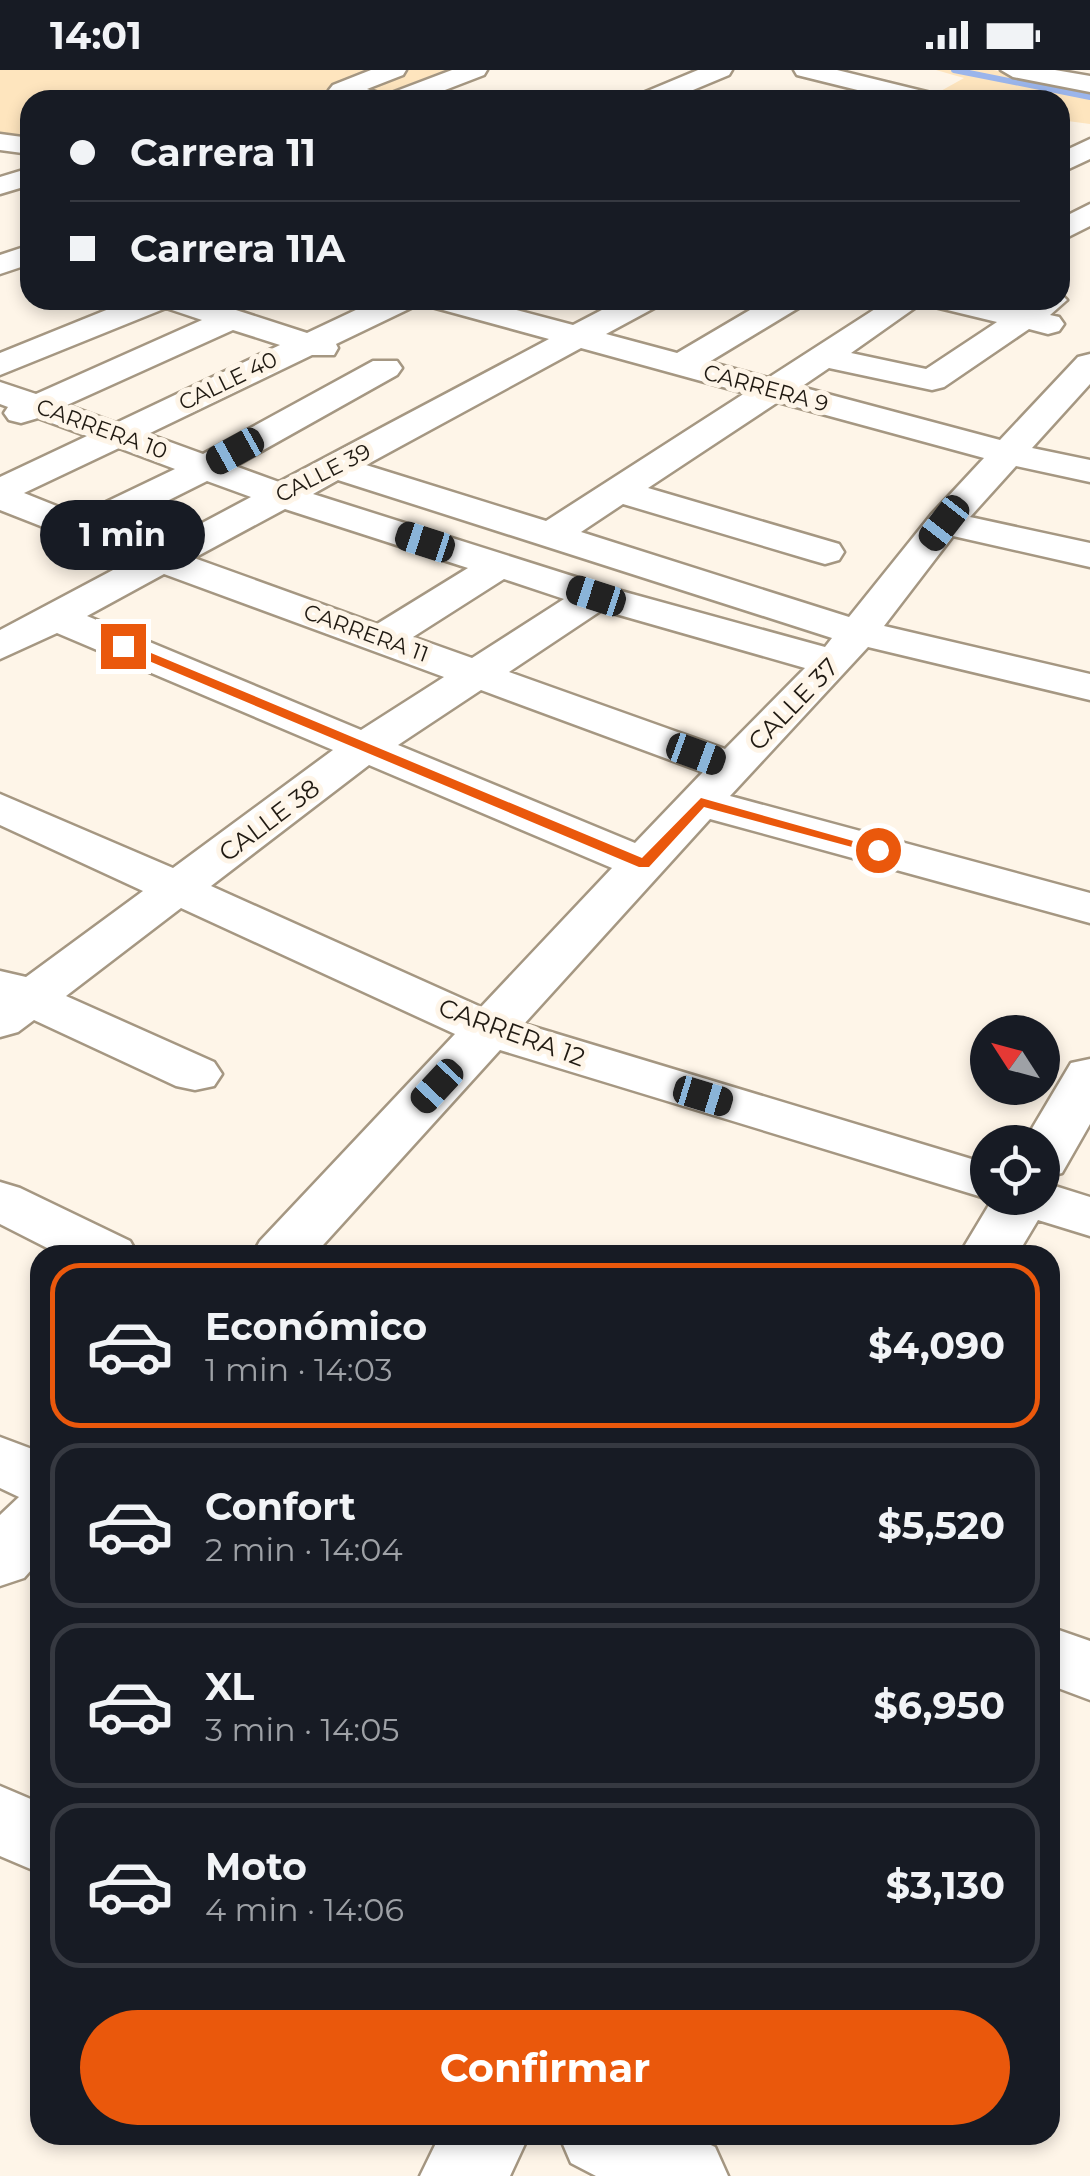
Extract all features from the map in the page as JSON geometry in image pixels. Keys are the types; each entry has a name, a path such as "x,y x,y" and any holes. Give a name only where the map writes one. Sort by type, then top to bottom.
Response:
{"street":[{"path":"342,90 394,70"},
{"path":"672,90 720,70"},
{"path":"806,70 889,90"},
{"path":"1013,70 1052,73 1090,84"},
{"path":"429,90 487,73"},
{"path":"454,90 487,73"},
{"path":"1070,253 1090,213"},
{"path":"7,358 133,310"},
{"path":"204,310 426,382"},
{"name":"CALLE 40","path":"4,501 117,434 380,310"},
{"name":"CARRERA 9","path":"480,310 1006,454 1090,471"},
{"name":"CALLE 39","path":"0,647 279,495 339,468 426,382 577,336 626,310"},
{"path":"681,365 772,310"},
{"path":"552,534 895,310"},
{"path":"823,357 914,378 939,376 1018,310"},
{"path":"1069,310 1082,347"},
{"path":"0,422 231,319"},
{"name":"CALLE 37","path":"290,1245 847,648 944,523 1006,454 1075,404 1082,347"},
{"path":"82,528 205,468 426,382"},
{"name":"CARRERA 10","path":"0,392 279,495 596,596 847,648 1090,687"},
{"path":"339,468 552,534 847,648"},
{"path":"618,491 825,552"},
{"name":"CARRERA 11","path":"4,501 732,767"},
{"path":"944,523 1090,555"},
{"path":"382,639 498,566"},
{"name":"CALLE 38","path":"10,1002 179,889 365,747 596,596"},
{"path":"54,617 644,864"},
{"path":"701,802 1090,908"},
{"name":"CARRERA 12","path":"0,808 489,1030 970,1177"},
{"path":"10,1002 195,1074"},
{"path":"1060,1128 1090,1075"},
{"path":"0,1201 89,1245"},
{"path":"1060,1207 1090,1217"},
{"path":"994,1245 1012,1215"},
{"path":"0,1460 30,1474"},
{"path":"0,1560 30,1527"},
{"path":"1060,1659 1090,1672"},
{"path":"0,1818 30,1834"},
{"path":"463,2176 482,2145"},
{"path":"621,2145 685,2176"}],"shaded area":[{"path":"0,70 446,70 393,90 20,90 20,136 0,133"},
{"path":"936,70 993,70 1090,88 1090,124 1070,121 1070,90 943,90 964,78"}],"waterway":[{"path":"954,70 1055,90"},
{"path":"1070,93 1090,97"}],"route":[{"path":"123,646 644,864 701,802 878,850"}]}
